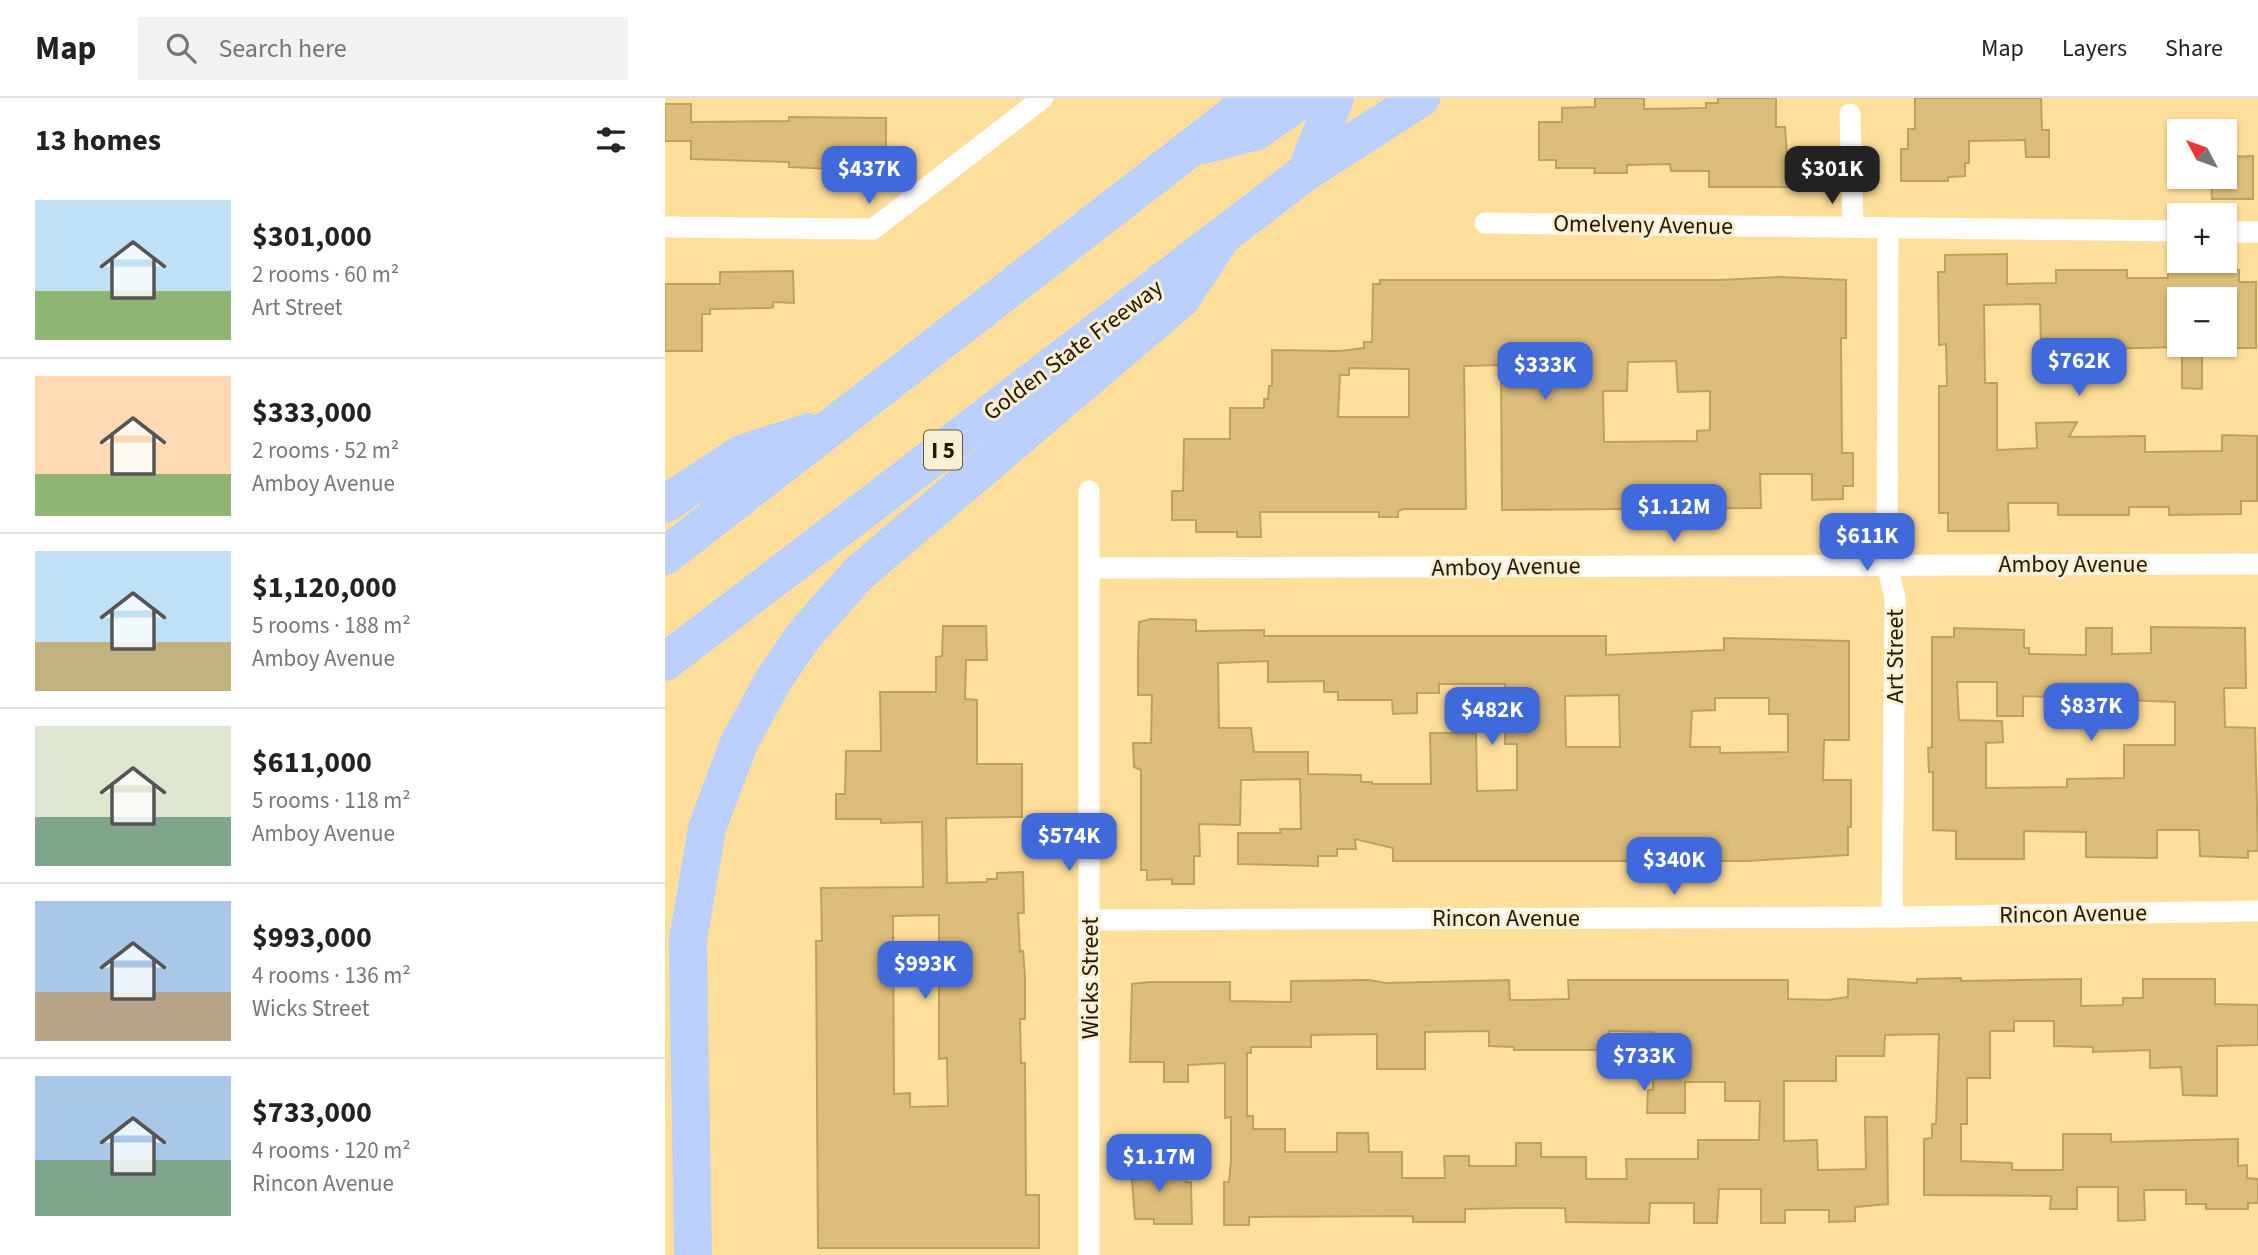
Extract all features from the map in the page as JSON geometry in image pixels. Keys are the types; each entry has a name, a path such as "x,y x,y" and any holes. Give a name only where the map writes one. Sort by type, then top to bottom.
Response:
{"highway":[{"path":"665,556 1184,150 1255,98"},
{"path":"1184,150 1257,131 1303,98"},
{"path":"1306,172 1335,98"},
{"name":"Golden State Freeway","path":"665,662 1306,172 1421,98"},
{"path":"693,1255 688,940 706,828 739,743 774,679 805,634 858,574 1181,299 1221,237"},
{"path":"665,504 741,454 833,425"}],"street":[{"path":"665,227 873,229 1043,98"},
{"path":"1850,114 1853,227"},
{"name":"Omelveny Avenue","path":"1485,223 2167,231"},
{"name":"Art Street","path":"1888,228 1887,564 1895,598 1892,917"},
{"path":"2237,232 2258,232"},
{"name":"Wicks Street","path":"1089,1255 1090,491"},
{"name":"Amboy Avenue","path":"1091,568 2258,565"},
{"name":"Rincon Avenue","path":"1090,920 1892,917 2258,911"}],"building":[{"path":"1595,98 1644,98 1644,109 1706,108 1706,103 1718,103 1718,98 1776,98 1776,127 1785,127 1787,156 1795,156 1795,187 1709,187 1709,171 1671,171 1670,164 1627,165 1627,173 1594,173 1595,168 1556,168 1556,160 1539,160 1539,122 1562,122 1562,108 1595,107"},
{"path":"1915,98 2041,98 2042,130 2049,130 2049,157 2026,157 2025,140 1969,141 1969,163 1965,163 1965,176 1948,177 1948,181 1901,181 1901,149 1908,149 1908,129 1915,129"},
{"path":"665,104 691,104 691,122 789,121 789,117 886,118 886,147 877,147 877,171 789,167 789,162 691,159 691,141 665,141"},
{"path":"2253,156 2253,199 2212,199 2212,189 2237,189 2237,157"},
{"path":"2007,254 2007,284 2056,283 2056,270 2127,270 2127,278 2168,278 2168,273 2237,273 2239,270 2239,282 2256,282 2256,348 2237,348 2237,287 2167,287 2167,347 2041,348 2040,304 1984,305 1985,383 1997,383 1997,450 2037,448 2036,423 2077,422 2069,437 2145,436 2145,452 2222,451 2222,435 2257,436 2257,501 2241,501 2241,514 2169,515 2169,507 2129,507 2129,515 2058,515 2058,503 2008,503 2009,531 1948,531 1948,513 1939,513 1939,386 1947,386 1946,344 1939,345 1938,272 1945,272 1945,255"},
{"path":"793,271 794,303 773,302 773,307 770,308 710,309 710,314 702,314 702,351 665,351 665,284 720,284 720,272"},
{"path":"1780,277 1846,280 1846,338 1841,338 1842,453 1853,453 1853,486 1843,486 1843,499 1812,500 1812,474 1760,474 1761,508 1502,510 1501,365 1464,366 1466,509 1403,509 1398,511 1398,517 1379,517 1379,512 1260,512 1261,537 1237,537 1237,532 1196,532 1196,520 1172,520 1172,491 1183,491 1184,439 1230,439 1230,408 1264,408 1264,399 1268,399 1269,386 1272,386 1272,350 1340,351 1364,348 1364,342 1372,342 1373,284 1380,284 1380,280 1720,280","holes":["1676,361 1678,392 1710,391 1710,430 1697,431 1697,441 1604,442 1603,391 1627,391 1628,362","1349,368 1409,369 1409,417 1338,417 1340,375 1349,375"]},
{"path":"2182,357 2202,357 2202,389 2182,388"},
{"path":"1151,619 1196,620 1196,631 1264,630 1264,636 1606,636 1606,655 1724,650 1724,638 1849,641 1849,740 1824,740 1823,780 1851,780 1848,855 1747,861 1393,861 1393,848 1355,839 1356,849 1337,849 1337,856 1318,856 1318,866 1238,864 1238,833 1281,833 1280,829 1301,829 1300,779 1241,780 1240,825 1199,824 1200,856 1194,856 1194,884 1172,884 1172,879 1147,880 1147,870 1141,870 1141,770 1134,767 1133,743 1151,743 1152,695 1138,695 1139,622","holes":["1268,661 1268,682 1324,681 1324,692 1338,692 1338,700 1392,700 1393,714 1417,713 1417,693 1439,693 1439,684 1505,684 1505,744 1517,744 1517,790 1477,791 1476,733 1430,733 1431,784 1372,784 1361,782 1361,775 1308,774 1308,752 1254,752 1251,728 1219,728 1218,663","1619,695 1620,747 1566,747 1565,696","1715,698 1769,698 1769,714 1788,714 1788,752 1720,753 1720,747 1690,747 1692,711 1715,710"]},
{"path":"943,626 986,626 987,660 966,660 965,699 977,700 977,764 1022,764 1022,817 946,818 947,883 987,882 987,879 997,879 997,873 1023,872 1024,913 1018,913 1020,952 1023,951 1025,976 1025,1019 1020,1019 1021,1063 1025,1063 1026,1195 1039,1195 1039,1248 818,1248 816,941 822,941 821,888 923,887 922,822 881,823 881,819 836,819 836,794 845,794 846,751 881,751 880,692 936,692 936,657 942,656","holes":["939,915 939,1059 947,1058 948,1106 910,1107 910,1093 894,1094 893,916"]},
{"path":"2151,627 2245,628 2246,688 2224,688 2225,727 2255,728 2258,851 2248,851 2248,858 2200,856 2199,830 2157,830 2157,858 2086,857 2086,832 2024,831 2024,859 1956,859 1956,831 1933,830 1933,772 1929,772 1928,748 1932,747 1932,637 1954,637 1954,628 2024,630 2024,648 2029,648 2029,654 2086,655 2086,628 2112,628 2112,654 2151,653","holes":["1957,682 1997,682 1997,716 2023,716 2023,696 2175,702 2175,745 2124,745 2124,778 2067,779 2067,787 1986,788 1986,743 2003,742 2002,721 1959,720"]},
{"path":"1848,979 1917,983 1917,979 2081,979 2081,1006 2123,1005 2123,998 2143,998 2143,979 2215,979 2215,1004 2258,1005 2258,1045 2217,1046 2217,1096 2183,1095 2181,1067 2150,1068 2150,1050 2093,1052 2093,1047 2054,1046 2054,1021 2014,1021 2014,1031 1990,1031 1990,1078 1967,1078 1967,1124 1961,1124 1961,1161 2012,1163 2012,1170 2063,1170 2063,1134 2111,1134 2111,1142 2238,1139 2238,1166 2247,1165 2247,1178 2258,1179 2258,1203 2248,1203 2248,1209 2206,1209 2206,1204 2186,1204 2186,1190 2144,1190 2145,1220 2118,1221 2118,1187 2077,1187 2077,1209 2050,1209 2051,1196 1924,1195 1924,1139 1932,1138 1932,1124 1936,1124 1939,1034 1885,1035 1884,1056 1836,1056 1836,1081 1784,1081 1784,1141 1817,1140 1818,1170 1866,1169 1865,1117 1887,1117 1888,1204 1855,1207 1855,1221 1829,1222 1829,1210 1785,1210 1785,1223 1761,1223 1761,1189 1719,1189 1717,1223 1694,1223 1694,1203 1650,1203 1649,1223 1566,1222 1565,1208 1517,1208 1465,1209 1465,1222 1413,1222 1413,1216 1249,1217 1249,1225 1224,1225 1224,1182 1229,1182 1231,1160 1231,1117 1225,1118 1225,1063 1188,1065 1188,1082 1164,1082 1164,1062 1130,1062 1132,984 1150,982 1230,982 1230,1001 1291,1002 1291,981 1369,980 1386,983 1509,980 1510,1000 1529,1000 1569,999 1568,980 1788,980 1788,999 1828,1000 1848,997","holes":["1489,1031 1489,1046 1514,1047 1514,1050 1609,1050 1609,1031 1653,1032 1653,1090 1648,1090 1647,1113 1685,1113 1685,1082 1725,1082 1725,1101 1760,1101 1759,1140 1698,1140 1698,1159 1626,1159 1627,1179 1586,1179 1586,1157 1541,1157 1541,1143 1516,1143 1516,1166 1469,1166 1469,1156 1444,1156 1445,1178 1402,1178 1402,1152 1369,1152 1368,1133 1337,1133 1337,1152 1285,1152 1285,1129 1253,1129 1253,1116 1247,1116 1247,1053 1251,1053 1251,1047 1311,1047 1311,1035 1377,1034 1377,1069 1425,1069 1425,1032"]},
{"path":"1154,1154 1154,1177 1186,1177 1186,1182 1191,1182 1192,1224 1154,1224 1154,1219 1135,1219 1130,1155"}]}
